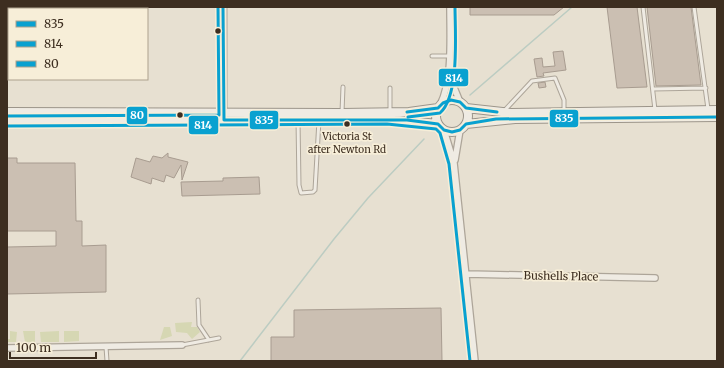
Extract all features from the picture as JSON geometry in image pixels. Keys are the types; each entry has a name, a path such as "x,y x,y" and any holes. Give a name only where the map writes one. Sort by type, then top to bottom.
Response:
{"main road":[{"path":"7,121 390,113 439,107 451,100 460,102 466,108 468,119 463,127"},
{"path":"439,107 436,113 441,127"},
{"path":"466,108 503,112 713,111"},
{"path":"7,112 298,120 407,120 441,127 452,132 463,127 515,119 717,117"}],"street":[{"path":"223,7 223,117"},
{"path":"439,107 445,92 449,68 450,7"},
{"path":"449,68 453,85 460,102"},
{"path":"441,127 454,163 475,361"},
{"path":"454,163 463,127"},
{"name":"Bushells Place","path":"466,274 655,278"},
{"path":"7,348 182,345"}],"lane":[{"path":"7,8 52,7"},
{"path":"643,7 656,112"},
{"path":"694,7 706,88 713,111"},
{"path":"432,56 450,56"},
{"path":"503,112 532,81 555,78 564,100 564,112"},
{"path":"342,113 343,87"},
{"path":"390,88 390,113"},
{"path":"653,89 706,88"},
{"path":"298,120 299,185 301,193 313,192 315,190 319,120"},
{"path":"198,300 198,325 209,340"},
{"path":"182,345 219,338"},
{"path":"106,346 107,361"}],"green space":[{"path":"192,322 191,327 197,327 200,332 192,339 187,333 176,332 175,323"},
{"path":"164,327 170,327 172,336 160,340"},
{"path":"10,331 17,332 16,342 7,342 7,339 10,339"},
{"path":"23,331 35,331 35,342 25,342"},
{"path":"59,331 59,342 41,342 40,332"},
{"path":"64,331 79,331 79,341 64,342"}],"building":[{"path":"470,7 564,7 554,15 470,15"},
{"path":"607,7 637,7 647,87 617,88"},
{"path":"647,7 691,7 701,85 656,86"},
{"path":"563,51 566,70 543,73 544,76 537,77 534,59 542,58 543,67 555,66 553,52"},
{"path":"545,82 546,87 539,88 538,83"},
{"path":"168,153 168,157 188,162 182,180 181,165 174,178 166,175 164,182 152,178 151,184 131,177 136,158 150,162 153,156 162,158"},
{"path":"7,158 17,158 17,163 75,163 76,221 82,221 82,246 106,245 106,292 7,294 7,247 56,246 56,231 7,231"},
{"path":"259,177 260,194 182,196 181,182 223,181 223,178"},
{"path":"441,308 442,361 271,361 271,337 294,337 294,310"}],"waterway":[{"path":"470,95 572,7"},
{"path":"240,361 334,239 368,198 424,139"}],"transit line":[{"name":"80","path":"7,116 219,115 218,7"},
{"name":"835","path":"223,7 224,120 407,120 438,124 444,130 452,132 460,130 466,124 496,119 717,117"},
{"name":"814","path":"408,117 440,113 446,104 451,92 454,78 456,47 455,7"},
{"name":"835","path":"407,112 438,108 443,103 451,100 460,102 466,108 497,112"},
{"name":"814","path":"7,126 387,124 436,129 440,133 449,164 470,361"}],"place":[{"name":"Victoria St after Newton Rd","path":"347,124"}]}
